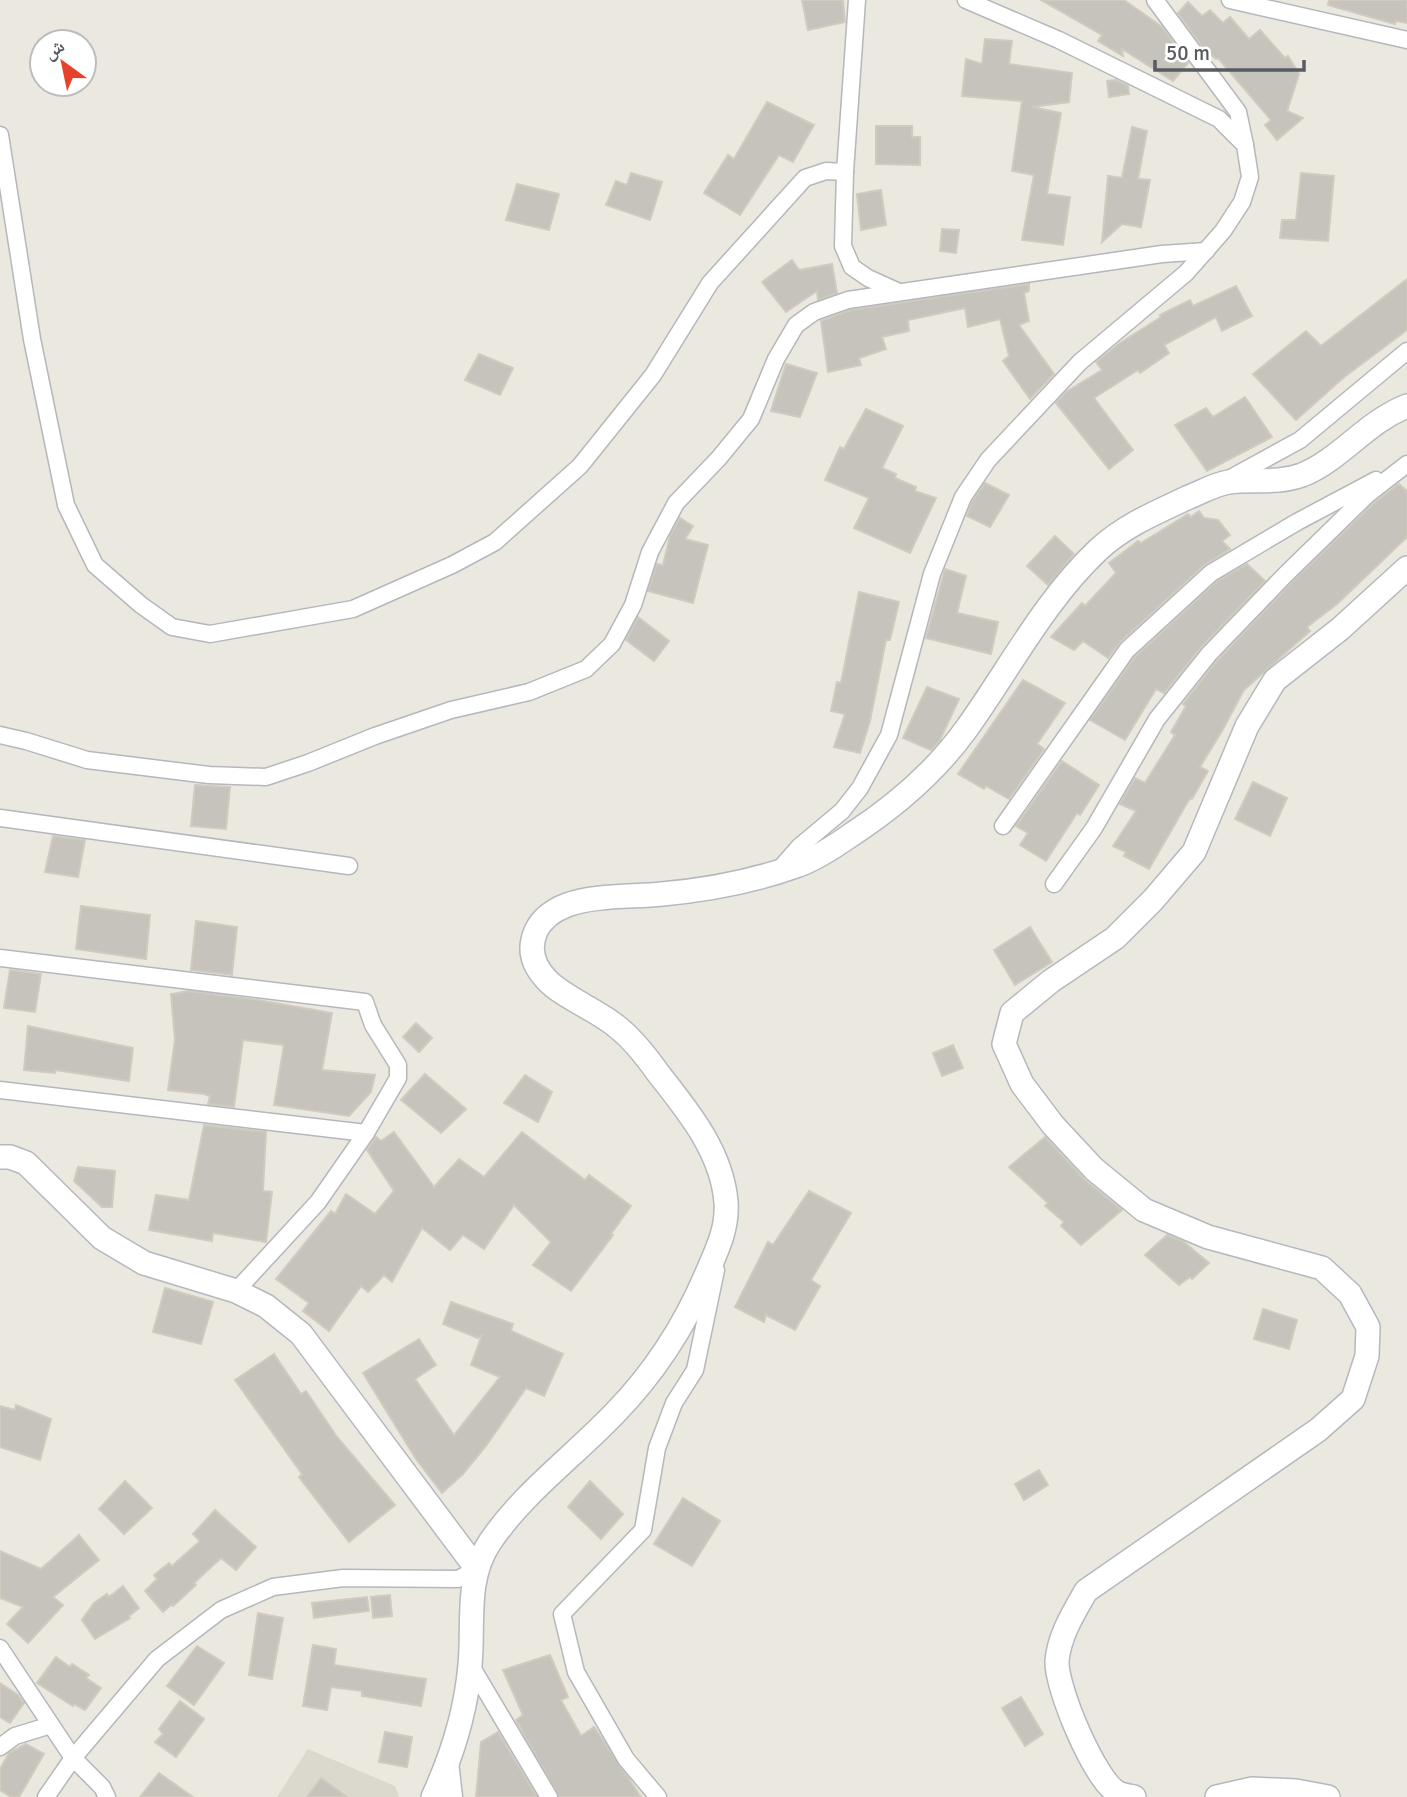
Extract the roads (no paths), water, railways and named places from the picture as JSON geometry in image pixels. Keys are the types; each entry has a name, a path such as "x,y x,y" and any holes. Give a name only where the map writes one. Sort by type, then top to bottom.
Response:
{"main road":[{"path":"433,1797 450,1759 470,1664 470,1618 477,1569 487,1546 506,1521 642,1383 688,1317 723,1237 726,1202 716,1159 692,1116 639,1048 619,1027 547,981 534,961 531,948 545,917 575,902 674,893 776,872 802,865 826,852 873,821 921,780 964,732 1025,638 1054,600 1095,553 1113,537 1139,520 1222,483 1282,481 1319,467 1376,421 1407,406"},
{"path":"1134,1797 1116,1793 1100,1772 1066,1706 1057,1662 1069,1621 1086,1591 1318,1430 1353,1399 1367,1356 1368,1327 1350,1294 1322,1268 1208,1237 1144,1210 1094,1169 1053,1125 1022,1083 1004,1044 1012,1013 1051,981 1115,937 1153,900 1194,852 1247,726 1275,680 1340,629 1407,568"},
{"path":"0,1157 10,1157 26,1163 102,1238 144,1263 236,1291 266,1306 301,1334 477,1569"},
{"path":"1217,1797 1252,1789 1296,1791 1328,1797"}],"street":[{"path":"857,0 845,172 843,246 852,267 898,292"},
{"path":"966,0 1059,40 1219,118 1245,145"},
{"path":"776,872 799,846 842,811 860,788 889,735 932,574 962,497 988,460 1080,362 1186,273 1223,231 1242,202 1250,177 1238,112 1155,0"},
{"path":"1230,0 1407,40"},
{"path":"0,135 32,339 66,505 95,565 141,605 172,626 210,634 353,608 452,565 495,542 580,466 653,375 710,283 805,178 826,171 845,172"},
{"path":"0,735 87,760 209,775 266,777 452,710 529,692 586,669 612,644 628,615 650,552 676,503 719,458 751,419 776,359 796,325 814,312 849,300 898,292 1162,254 1206,251"},
{"path":"1222,483 1300,440 1407,351"},
{"path":"1003,826 1127,650 1211,572 1344,495 1404,467"},
{"path":"1054,884 1094,828 1157,719 1209,654 1367,495 1404,467"},
{"path":"0,818 349,866"},
{"path":"0,958 365,1002 373,1025 398,1065 398,1078 366,1133 318,1202 236,1291"},
{"path":"0,1090 366,1133"},
{"path":"658,1797 626,1759 576,1672 562,1614 643,1530 657,1448 674,1403 695,1370 723,1237"},
{"path":"46,1797 73,1758 157,1659 221,1610 273,1587 343,1578 458,1579 477,1569"},
{"path":"0,1648 73,1758 102,1787 107,1797"},
{"path":"470,1664 549,1797"},
{"path":"1,1745 15,1736 51,1725"},
{"path":"450,1759 454,1797"}]}
